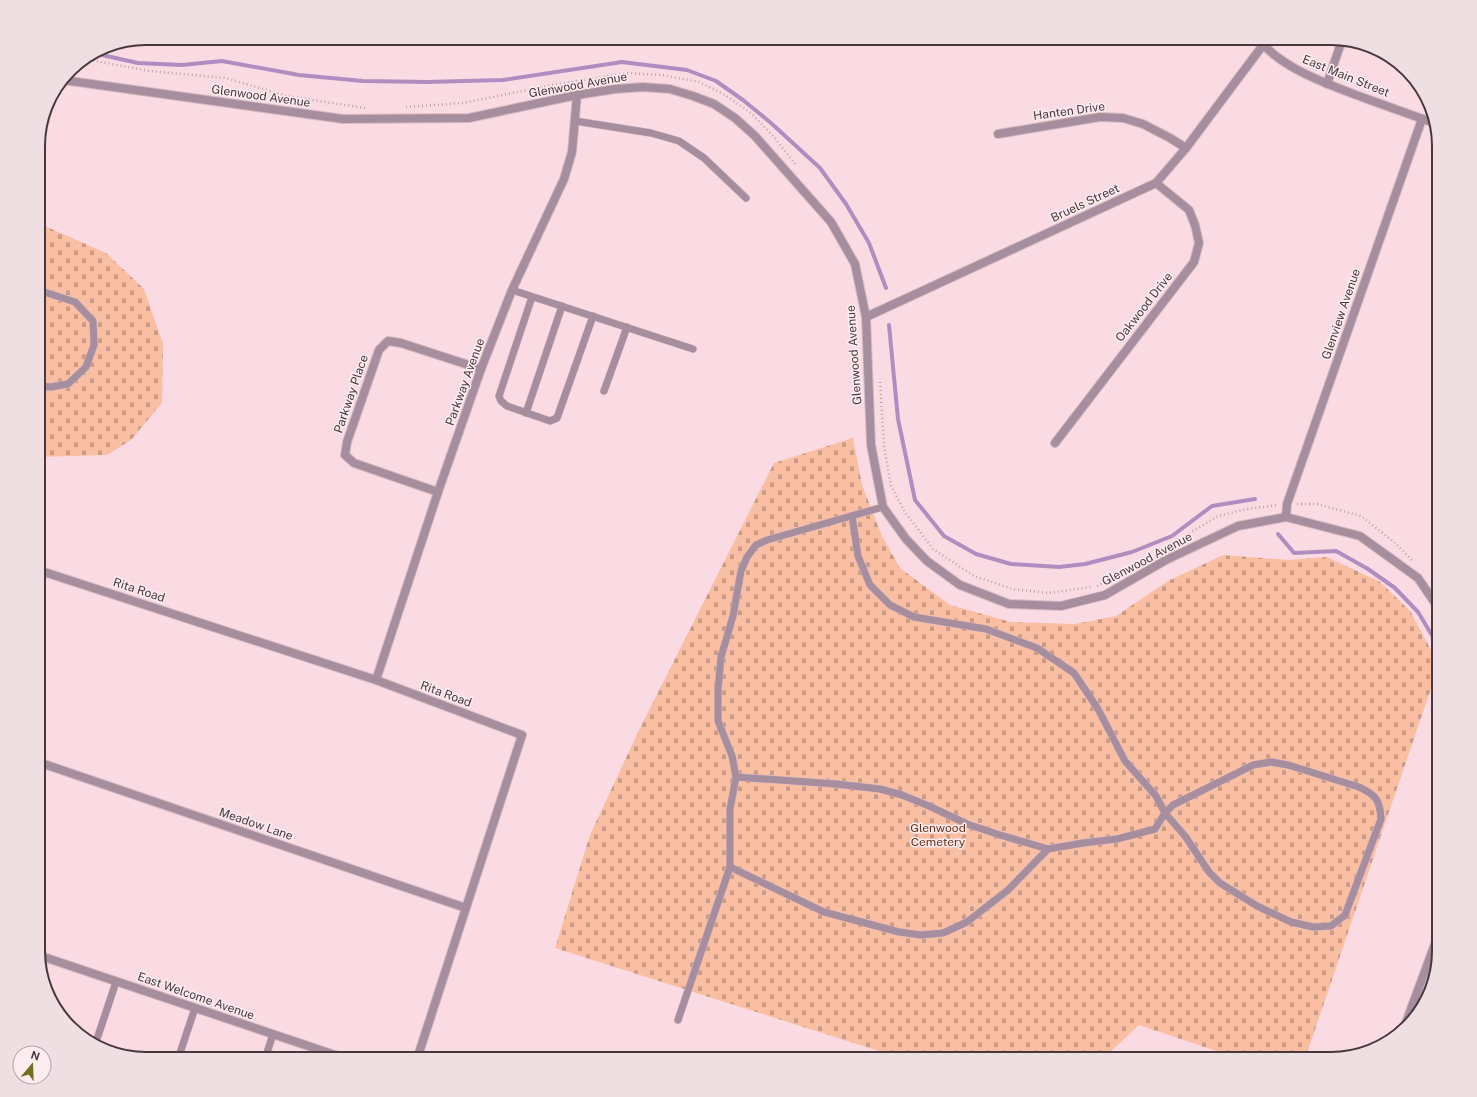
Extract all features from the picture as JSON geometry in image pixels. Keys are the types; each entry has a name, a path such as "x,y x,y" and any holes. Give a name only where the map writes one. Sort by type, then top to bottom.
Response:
{"street":[{"name":"Bruels Street","path":"866,317 1156,183 1186,148 1258,45"},
{"name":"East Main Street","path":"1266,45 1292,67 1327,84 1429,121"},
{"path":"1327,84 1340,46"},
{"name":"Glenwood Avenue","path":"69,81 343,120 469,118 578,95 615,89 643,87 670,89 693,96 714,104 735,118 756,136 831,222 855,264 866,317 871,445 883,507 906,539 927,561 960,585 1009,604 1061,606 1106,594 1166,560 1238,526 1286,517 1360,536 1418,578 1432,599"},
{"name":"Parkway Avenue","path":"376,680 438,492 481,369 512,290 564,179 572,152 578,95"},
{"name":"Hanten Drive","path":"998,134 1100,117 1123,118 1143,124 1186,148"},
{"name":"Glenview Avenue","path":"1286,517 1287,504 1422,119"},
{"name":"Oakwood Drive","path":"1055,443 1194,262 1199,243 1195,225 1188,210 1156,183"},
{"name":"Parkway Place","path":"438,492 354,463 345,455 347,442 379,350 388,341 401,343 481,369"},
{"name":"Rita Road","path":"45,572 376,680 522,735 418,1052"},
{"name":"Meadow Lane","path":"45,764 466,908"},
{"path":"1408,1016 1432,952"},
{"name":"East Welcome Avenue","path":"45,957 326,1052"}],"lane":[{"path":"575,121 650,132 679,142 704,158 746,198"},
{"path":"512,290 693,349"},
{"path":"45,292 75,302 93,322 94,345 86,367 68,384 45,387"},
{"path":"532,297 499,396 501,401 507,406 550,421 557,418 593,316"},
{"path":"526,413 562,306"},
{"path":"604,391 627,328"},
{"path":"678,1020 730,867 730,809 736,778 732,756 718,721 718,690 721,658 733,616 741,571 747,557 756,545 767,540 883,507"},
{"path":"736,778 836,784 880,789 902,795 968,824 1048,849 1117,839 1155,829 1165,813 1172,805 1253,764 1271,762 1288,764 1370,792 1376,798 1380,808 1380,819 1345,914 1331,926 1313,928 1291,922 1257,906 1220,883 1209,872 1185,836 1165,813 1156,796 1125,761 1098,709 1074,673 1037,648 986,629 914,617 890,604 870,585 858,556 852,516"},
{"path":"730,867 824,912 899,932 921,935 942,933 968,922 1008,890 1048,849"},
{"path":"97,1040 116,982"},
{"path":"180,1052 195,1008"},
{"path":"267,1052 273,1034"}],"path":[{"path":"92,60 148,71 226,78 286,96 369,108"},
{"path":"400,108 463,103 552,85 626,73 662,75 699,82 725,95 751,113 774,137 796,166"},
{"path":"880,376 884,446 891,486 905,512 933,549 974,576 1013,589 1048,593 1097,586 1110,579"},
{"path":"1165,548 1218,516 1247,509 1287,504 1317,504 1361,516 1394,542 1414,562"}],"green space":[{"path":"45,226 106,253 144,289 163,344 162,403 131,440 107,455 45,457"},
{"name":"Glenwood Cemetery","path":"853,438 862,485 882,536 900,568 950,605 1011,622 1075,624 1116,616 1168,581 1223,555 1289,560 1327,557 1380,582 1410,611 1432,652 1432,686 1307,1052 1219,1052 1139,1025 1110,1052 882,1052 555,948 590,835 639,730 774,463"}],"waterway":[{"path":"101,55 138,63 182,65 222,61 299,75 363,81 427,82 503,80 622,62 687,70 716,81 743,100 771,123 820,168 846,204 869,243 886,288"},
{"path":"889,325 898,419 915,500 944,536 976,554 1011,564 1059,567 1085,564 1132,552 1172,536 1212,506 1255,499"},
{"path":"1278,534 1294,553 1336,551 1368,569 1395,588 1418,612 1432,635"}]}
